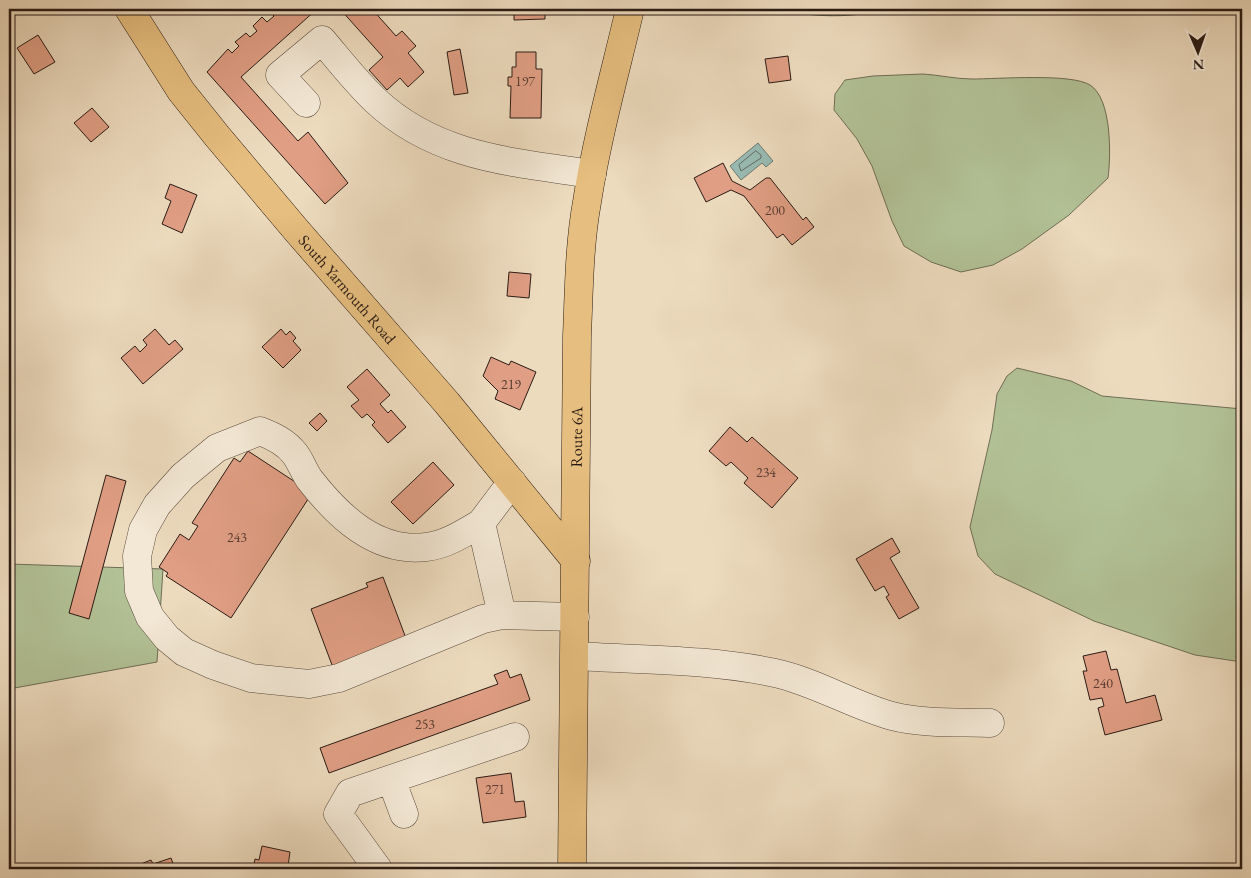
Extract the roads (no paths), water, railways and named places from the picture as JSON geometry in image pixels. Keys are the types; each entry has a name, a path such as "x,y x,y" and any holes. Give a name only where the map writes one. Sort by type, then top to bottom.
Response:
{"main road":[{"name":"South Yarmouth Road","path":"129,9 181,91 217,136 512,482 576,561"},
{"name":"Route 6A","path":"572,869 576,617 577,336 582,245 592,174 630,9"}],"lane":[{"path":"306,103 280,75 322,40 375,101 429,138 456,150 592,174"},
{"path":"512,482 481,523 452,540 426,547 392,546 368,536 321,495 305,474 294,453 280,439 260,431 217,448 182,476 157,505 143,530 137,556 139,591 150,617 167,638 184,652 212,665 251,678 309,684 339,678 483,619 502,616 576,617"},
{"path":"481,523 502,616"},
{"path":"575,656 735,667 803,681 855,704 894,716 941,722 990,723"},
{"path":"378,869 338,814 350,793 516,737"},
{"path":"391,779 404,814"}],"water":[{"path":"758,143 773,161 766,167 762,163 741,180 730,166"}]}
